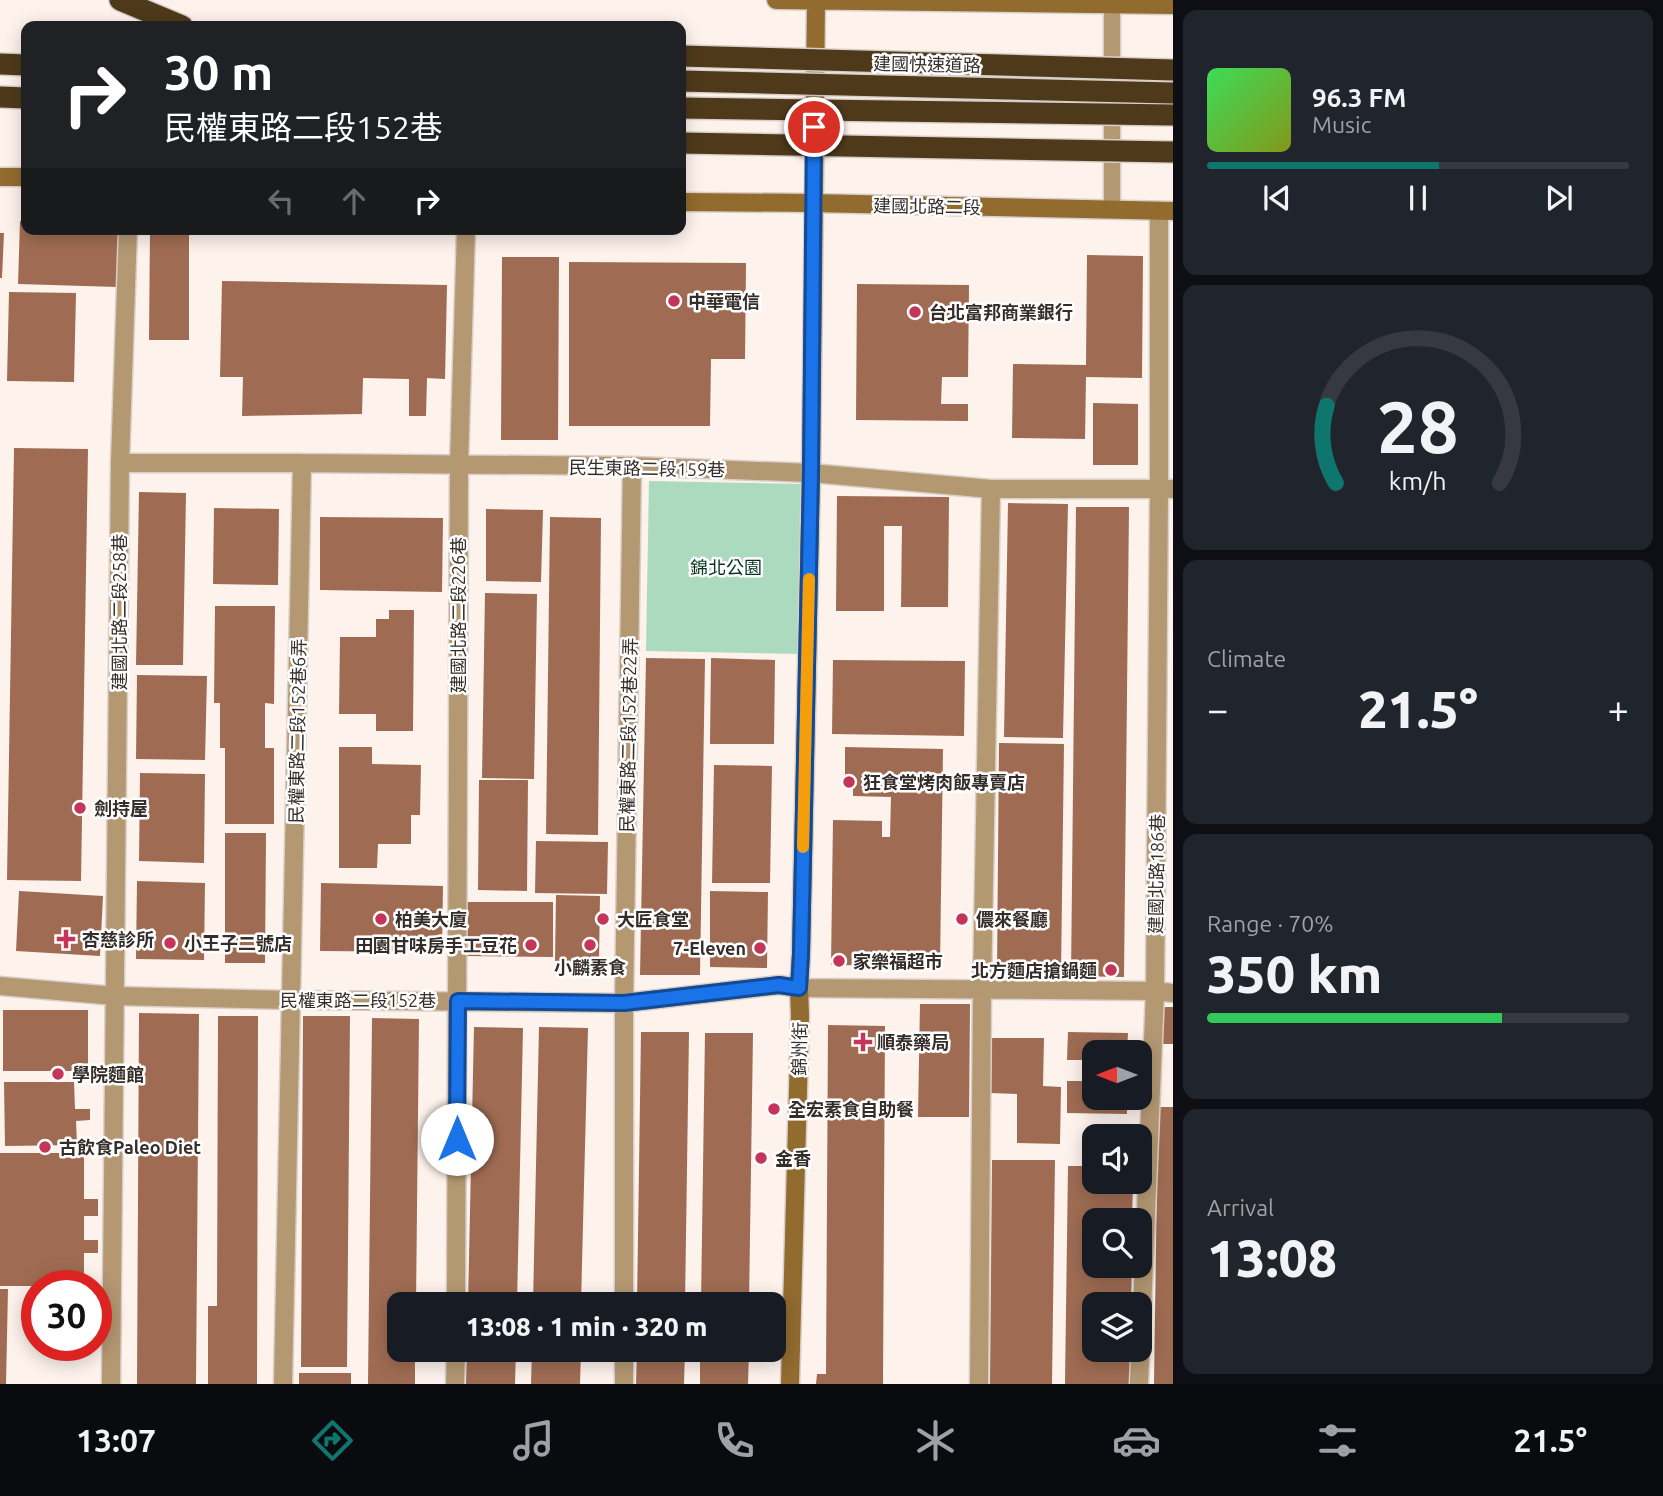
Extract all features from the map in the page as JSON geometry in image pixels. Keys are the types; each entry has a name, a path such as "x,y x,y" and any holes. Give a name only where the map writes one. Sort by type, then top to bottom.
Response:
{"highway":[{"path":"120,0 170,21"},
{"path":"686,56 1173,70"},
{"path":"0,64 21,65"},
{"name":"建國快速道路","path":"686,81 1173,93"},
{"path":"0,97 21,98"},
{"path":"686,108 1173,115"},
{"path":"686,143 1173,152"}],"street":[{"path":"776,0 1112,5 1165,3"},
{"name":"錦州街","path":"790,1384 811,473 816,0"},
{"path":"0,177 21,177"},
{"name":"建國北路二段","path":"686,202 1166,211"},
{"name":"建國北路186巷","path":"1139,1384 1155,991 1166,490 1166,211"},
{"name":"建國北路二段258巷","path":"111,1384 120,463 128,235"},
{"name":"建國北路二段226巷","path":"456,1292 459,465 466,235"},
{"name":"民生東路二段159巷","path":"120,463 632,466 811,473 991,489 1166,490"},
{"name":"民權東路二段152巷6弄","path":"283,1384 302,463"},
{"name":"民權東路二段152巷22弄","path":"624,1292 624,1003 632,466"},
{"path":"979,1384 982,989 991,489"},
{"name":"民權東路二段152巷","path":"0,986 116,996 624,1003 779,985 799,988 1173,993"},
{"path":"455,1384 456,1362"},
{"path":"624,1362 624,1384"}],"lane":[{"path":"1112,5 1112,210"}],"green space":[{"name":"錦北公園","path":"649,481 806,484 803,654 646,651"}],"building":[{"path":"20,221 21,235 119,235 117,287 18,284"},
{"path":"0,233 4,233 2,278 0,278"},
{"path":"150,235 189,235 189,340 149,340"},
{"path":"1087,255 1143,256 1142,378 1086,377 1085,439 1012,438 1013,364 1086,365"},
{"path":"502,257 559,257 558,440 501,440"},
{"path":"569,262 746,263 745,359 711,359 710,426 569,426"},
{"path":"222,281 447,285 445,379 427,378 426,416 409,416 409,379 363,378 362,414 242,416 243,377 220,377"},
{"path":"857,284 969,285 968,377 942,377 941,404 968,404 968,421 856,420"},
{"path":"9,292 76,293 74,382 7,381"},
{"path":"1093,403 1138,404 1138,465 1093,465"},
{"path":"14,448 88,449 81,881 7,880"},
{"path":"139,492 186,493 183,665 136,665"},
{"path":"837,496 949,497 948,607 901,607 902,526 884,526 884,611 836,611"},
{"path":"1008,503 1068,504 1063,738 1004,737"},
{"path":"1076,507 1129,507 1124,977 1071,976"},
{"path":"214,508 279,509 278,585 213,584"},
{"path":"486,509 543,510 541,582 486,581"},
{"path":"320,517 443,518 442,592 320,590"},
{"path":"550,517 601,518 598,835 546,834"},
{"path":"485,593 537,594 534,779 482,778"},
{"path":"215,606 275,606 274,704 265,703 265,748 274,748 274,824 225,824 225,748 220,748 220,703 214,703"},
{"path":"389,610 414,610 413,731 376,731 376,714 339,714 340,637 376,637 376,619 389,619"},
{"path":"646,658 705,659 700,975 640,975"},
{"path":"711,658 775,660 774,744 710,744"},
{"path":"833,660 965,661 964,736 832,734"},
{"path":"137,675 207,676 205,760 136,759"},
{"path":"999,743 1064,744 1061,974 997,973"},
{"path":"339,747 372,747 372,764 421,765 420,815 411,815 411,844 378,844 377,868 339,868"},
{"path":"845,747 943,749 940,966 831,965 833,820 882,821 882,837 890,837 891,797 853,796 853,777 845,777"},
{"path":"714,765 772,766 770,883 712,883"},
{"path":"140,773 205,774 204,863 139,861"},
{"path":"479,780 528,780 527,891 478,890"},
{"path":"225,833 266,833 265,963 225,963"},
{"path":"536,841 608,842 607,894 535,893"},
{"path":"137,881 205,883 204,960 136,959"},
{"name":"柏美大廈","path":"321,883 443,886 442,952 320,951"},
{"path":"19,891 103,896 100,956 16,951"},
{"path":"710,891 768,892 767,968 710,967"},
{"path":"556,895 600,896 599,962 555,961"},
{"path":"467,902 553,902 553,957 467,956"},
{"path":"920,1004 970,1004 969,1117 918,1117"},
{"path":"1160,1007 1173,1007 1173,1044 1159,1044"},
{"path":"3,1010 88,1010 88,1071 3,1071"},
{"path":"139,1013 199,1014 196,1384 137,1384"},
{"path":"218,1016 258,1016 257,1384 208,1384 208,1306 217,1306"},
{"path":"303,1016 350,1016 347,1367 301,1367"},
{"path":"372,1018 419,1019 416,1292 387,1292 387,1362 415,1362 415,1384 368,1384"},
{"path":"828,1025 885,1026 883,1384 816,1384 817,1374 826,1374"},
{"path":"474,1027 523,1028 517,1292 468,1292"},
{"path":"539,1027 588,1028 581,1292 533,1292"},
{"path":"641,1032 689,1032 685,1292 637,1292"},
{"path":"1068,1032 1128,1033 1128,1040 1082,1040 1082,1060 1067,1060"},
{"path":"705,1033 753,1033 749,1292 701,1292"},
{"path":"990,1038 1044,1038 1043,1086 1061,1087 1060,1144 1017,1143 1017,1094 990,1093"},
{"path":"1067,1081 1082,1081 1082,1110 1127,1110 1127,1114 1067,1113"},
{"path":"4,1082 74,1082 75,1109 90,1109 90,1120 76,1121 77,1145 5,1146"},
{"path":"1158,1107 1173,1107 1173,1384 1154,1384"},
{"path":"0,1153 84,1153 84,1199 98,1199 98,1216 84,1216 84,1240 98,1240 98,1253 84,1253 84,1270 21,1270 21,1286 0,1286"},
{"path":"992,1160 1055,1160 1052,1384 990,1384"},
{"path":"1068,1166 1082,1166 1082,1194 1133,1194 1132,1208 1082,1208 1082,1278 1132,1278 1131,1292 1082,1292 1082,1362 1131,1362 1130,1384 1065,1384"},
{"path":"0,1289 8,1289 6,1384 0,1384"},
{"path":"467,1362 516,1362 515,1384 466,1384"},
{"path":"532,1362 581,1362 580,1384 531,1384"},
{"path":"637,1362 685,1362 684,1384 636,1384"},
{"path":"700,1362 749,1362 748,1384 700,1384"},
{"path":"299,1373 351,1373 351,1384 299,1384"}],"slow traffic":[{"path":"803,847 809,579"}],"place":[{"name":"中華電信","path":"674,301"},
{"name":"台北富邦商業銀行","path":"915,312"},
{"name":"狂食堂烤肉飯專賣店","path":"849,782"},
{"name":"劍持屋","path":"80,808"},
{"name":"柏美大廈","path":"381,919"},
{"name":"大匠食堂","path":"603,919"},
{"name":"儂來餐廳","path":"962,919"},
{"name":"杏慈診所","path":"66,939"},
{"name":"小王子二號店","path":"170,943"},
{"name":"田園甘味房手工豆花","path":"531,945"},
{"name":"小麟素食","path":"590,945"},
{"name":"7-Eleven","path":"760,948"},
{"name":"家樂福超市","path":"839,961"},
{"name":"北方麵店搶鍋麵","path":"1111,970"},
{"name":"順泰藥局","path":"863,1042"},
{"name":"學院麵館","path":"58,1074"},
{"name":"全宏素食自助餐","path":"774,1109"},
{"name":"古飲食Paleo Diet","path":"45,1147"},
{"name":"金香","path":"761,1158"}],"route":[{"path":"457,1139 458,1001 624,1003 779,985 799,988 811,473 814,127"}]}
